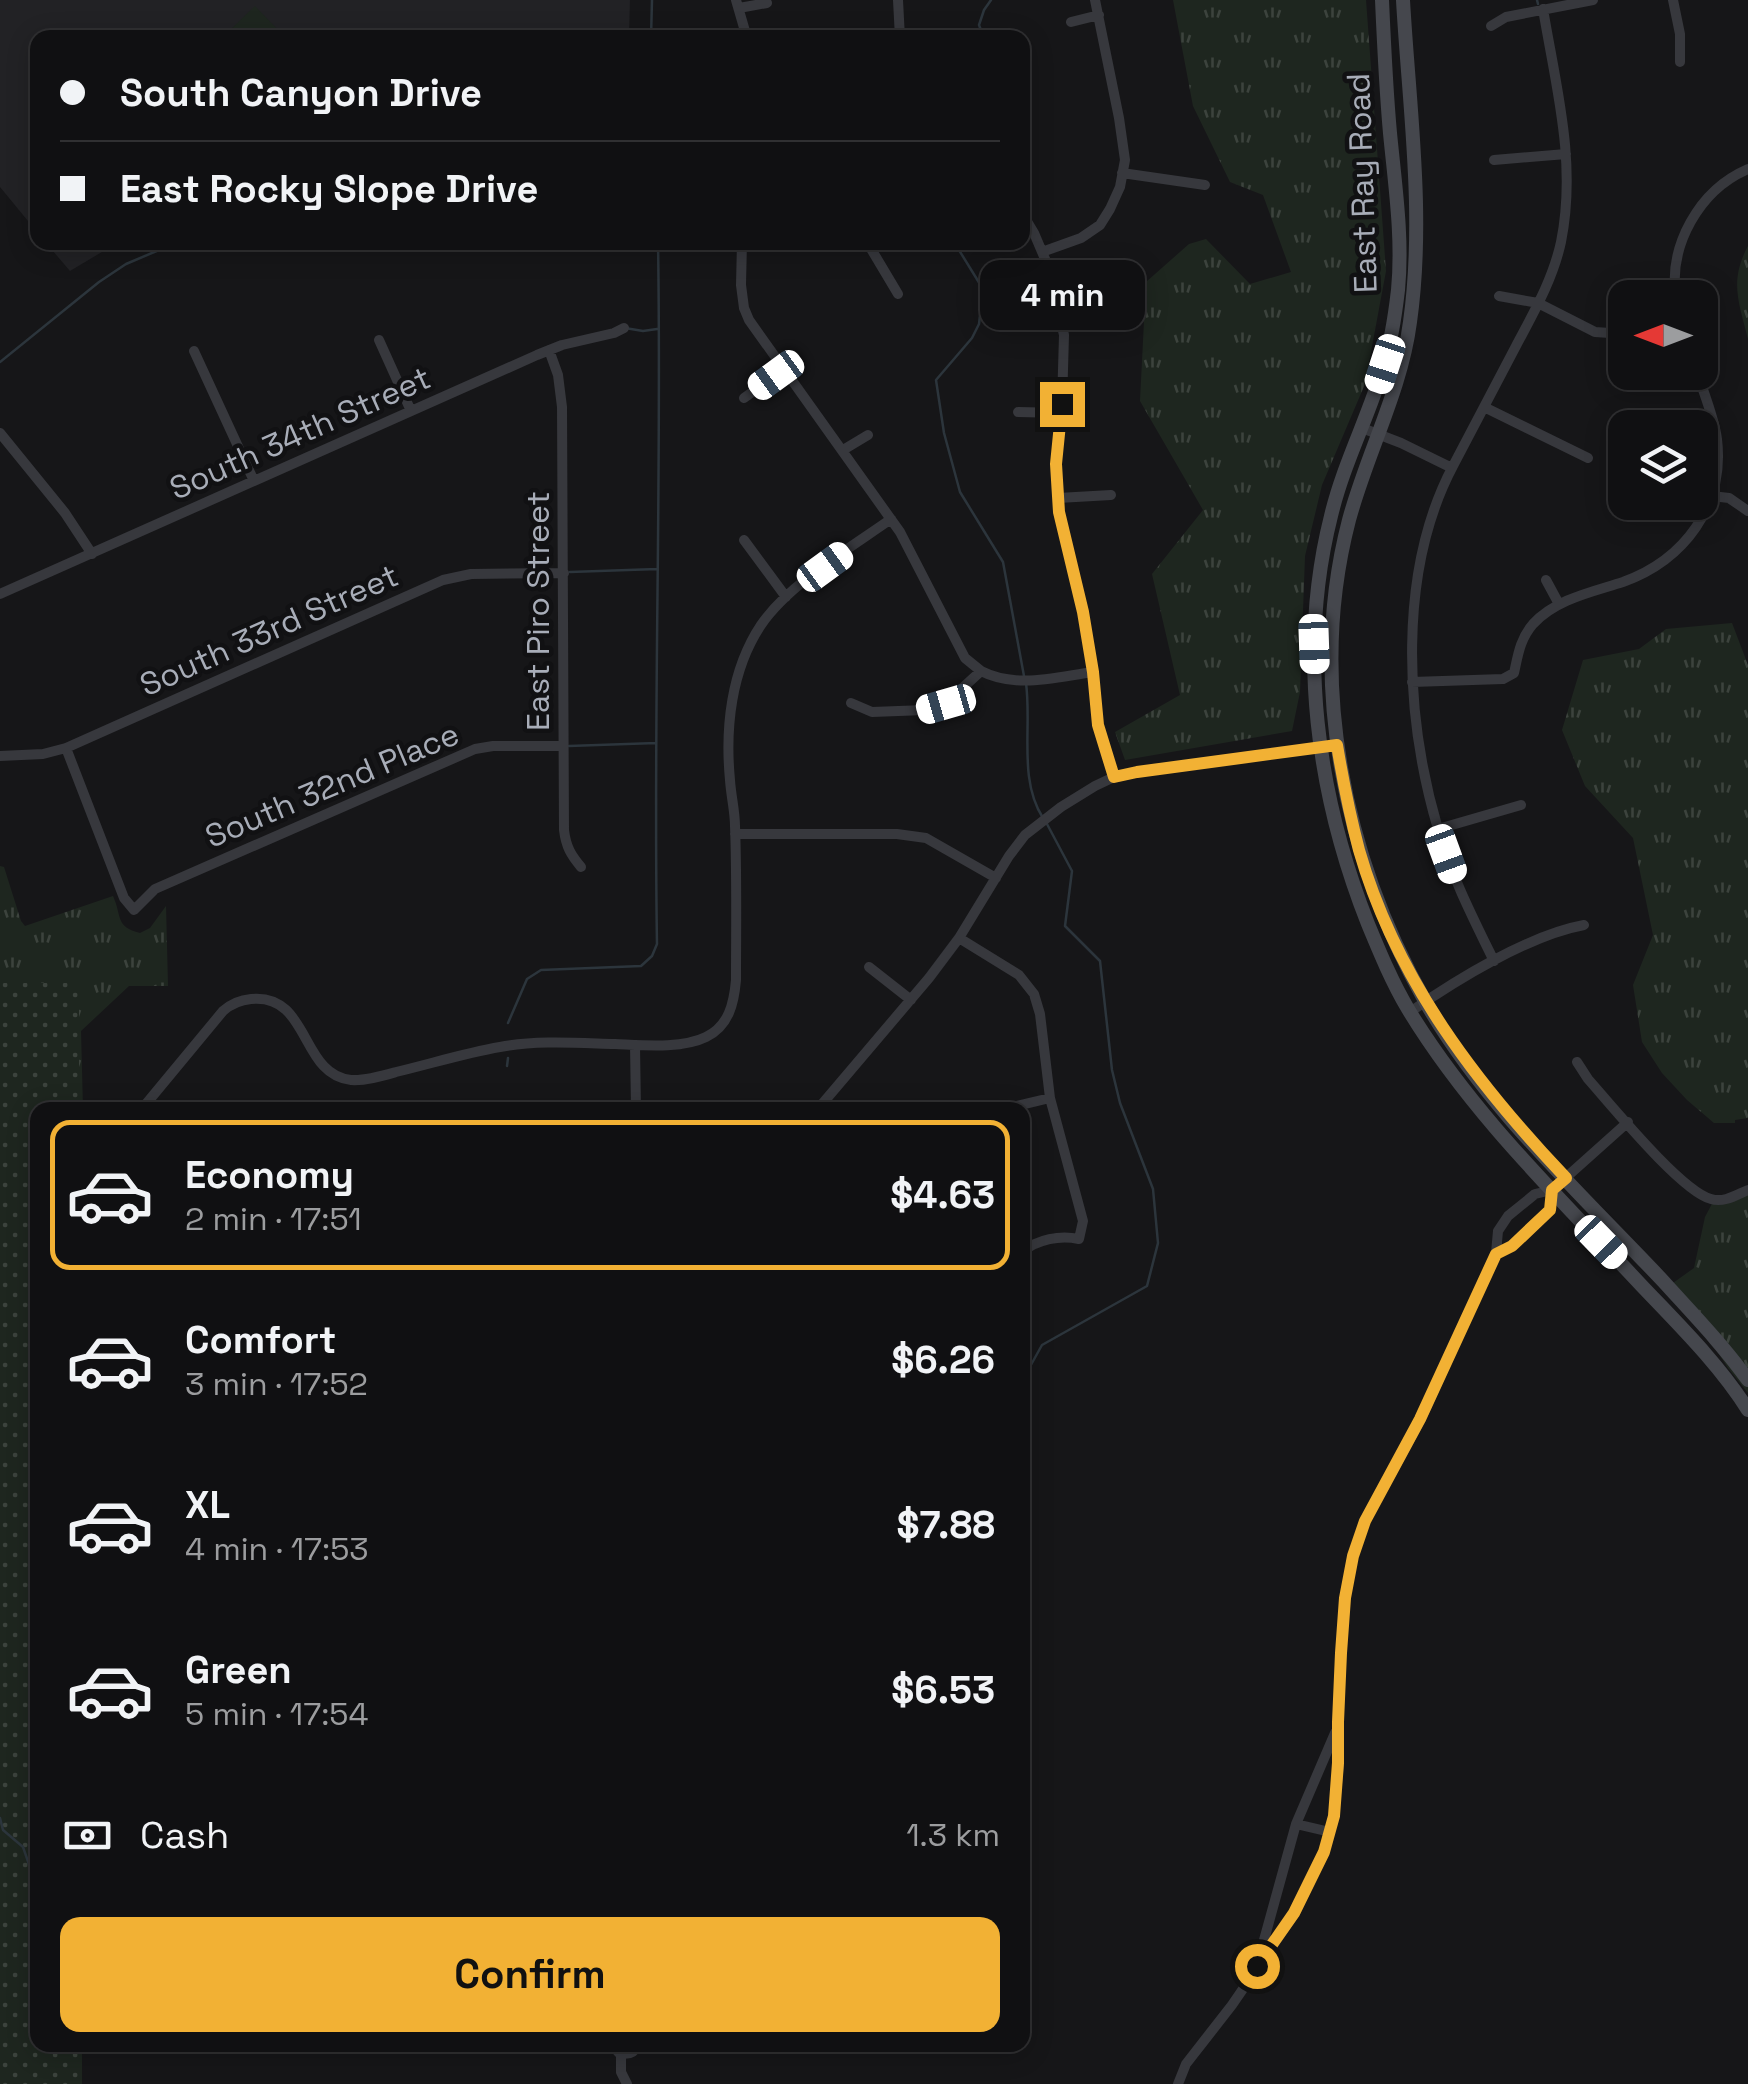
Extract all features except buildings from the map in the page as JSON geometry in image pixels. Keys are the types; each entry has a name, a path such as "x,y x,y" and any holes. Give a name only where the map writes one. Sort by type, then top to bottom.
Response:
{"main road":[{"name":"East Ray Road","path":"1382,0 1398,219 1398,288 1385,364 1332,511 1316,591 1314,644 1320,747 1343,857 1397,990 1472,1102 1688,1308 1748,1380"},
{"name":"East Ray Road","path":"1402,0 1416,215 1410,326 1402,365 1350,515 1338,569 1333,642 1334,719 1352,823 1370,885 1392,936 1450,1041 1560,1184 1748,1410"}],"street":[{"path":"898,0 900,30"},
{"path":"1042,252 1081,238 1100,224 1120,186 1124,160 1119,118 1095,0"},
{"path":"1491,26 1506,17 1593,0"},
{"path":"1673,0 1680,34 1680,62"},
{"path":"745,30 738,4 767,2"},
{"path":"1494,961 1465,904 1438,829 1420,747 1412,682 1414,609 1430,523 1452,468 1538,303 1560,245 1568,195 1566,154 1543,9"},
{"path":"1071,22 1099,15"},
{"path":"1494,160 1566,154"},
{"path":"1673,280 1678,247 1703,204 1720,186 1748,169"},
{"path":"1122,173 1205,185"},
{"path":"1030,229 1052,280 1064,335 1056,464 1058,498 1083,612 1098,725 1114,777"},
{"path":"742,250 741,285 749,320 891,519 965,658 994,678 1017,681 1093,672"},
{"path":"871,250 898,294"},
{"path":"1498,296 1538,303 1595,332 1608,333"},
{"name":"South 34th Street","path":"0,594 549,350 624,328"},
{"path":"379,340 410,411"},
{"name":"East Piro Street","path":"549,350 558,375 562,408 566,844 581,868"},
{"path":"194,351 254,481"},
{"path":"744,398 783,370"},
{"path":"1484,408 1588,458"},
{"path":"1018,412 1062,413"},
{"path":"1362,428 1452,468"},
{"path":"0,432 65,513 92,554"},
{"path":"843,450 868,434"},
{"path":"1058,498 1111,495"},
{"path":"1718,497 1729,498 1748,512"},
{"path":"148,1102 231,1004 256,998 284,1007 296,1020 318,1062 334,1076 349,1080 500,1047 686,1042 705,1038 720,1028 734,1002 736,980 729,720 736,680 762,624 786,597 891,519"},
{"path":"1412,682 1503,678 1514,674 1520,644 1532,624 1559,604 1648,572 1684,544 1701,520"},
{"path":"744,540 786,597"},
{"name":"South 33rd Street","path":"0,756 43,754 66,748 442,580 470,574 564,572"},
{"path":"1546,580 1559,604"},
{"path":"851,703 872,712 925,710 946,704 981,672"},
{"path":"823,1102 959,938 1025,835 1062,807 1114,777 1337,745"},
{"name":"South 32nd Place","path":"66,748 124,898 134,910 156,889 475,748 563,746"},
{"path":"1438,829 1521,805"},
{"path":"735,834 897,834 926,838 996,878"},
{"path":"1410,1012 1494,961 1545,936 1584,925"},
{"path":"959,938 1019,975 1034,994 1040,1014 1050,1098 1083,1221 1079,1239 1063,1236 1030,1246"},
{"path":"869,967 911,1000"},
{"path":"635,1045 636,1102"},
{"path":"1577,1062 1588,1080 1685,1184 1714,1200 1748,1190"},
{"path":"1030,1103 1050,1098"},
{"path":"1178,2084 1186,2064 1232,2005 1294,1913 1324,1852 1334,1816 1345,1598 1353,1556 1365,1521 1420,1419 1496,1254 1498,1231 1508,1216 1534,1194 1560,1184 1628,1122"},
{"path":"1496,1254 1512,1246 1550,1210 1560,1184"},
{"path":"1515,1210 1532,1226"},
{"path":"1257,1966 1296,1824 1338,1722"},
{"path":"1296,1824 1330,1832"},
{"path":"618,2052 627,2084"}],"shaded area":[{"path":"0,0 630,0 629,30 30,30 30,223 0,187"},
{"path":"52,250 105,250 70,271"}],"green space":[{"path":"1173,0 1366,0 1386,271 1365,384 1322,485 1305,556 1300,692 1292,731 1125,760 1115,732 1180,695 1152,574 1203,510 1140,401 1146,282 1189,244 1206,239 1250,284 1291,272 1263,195 1230,182 1193,106"},
{"path":"255,6 278,30 230,30"},
{"path":"1748,246 1748,339 1737,281"},
{"path":"1732,623 1748,665 1748,1118 1735,1123 1714,1123 1662,1073 1642,1042 1633,985 1653,935 1633,838 1585,786 1562,730 1583,660 1639,649 1666,629"},
{"path":"0,866 4,867 25,926 113,896 120,920 126,928 140,933 150,928 166,906 168,986 129,986 81,1031 83,1102 30,1102 31,2052 0,2084"},
{"path":"0,983 79,983 79,1102 30,1102 30,2052 82,2052 82,2084 0,2084"},
{"path":"1748,1190 1748,1393 1673,1283 1694,1268 1705,1217 1714,1200"}],"waterway":[{"path":"651,30 652,0"},
{"path":"981,30 984,10 991,0"},
{"path":"1537,0 1538,4"},
{"path":"0,362 99,282 126,264 159,250"},
{"path":"508,1023 527,979 541,970 641,966 652,956 657,944 658,250"},
{"path":"959,250 983,289 979,324 972,338 936,380 944,433 960,492 1003,562 1024,676"},
{"path":"625,328 657,329"},
{"path":"570,572 657,569"},
{"path":"1026,683 1028,770 1035,803 1043,818"},
{"path":"569,746 656,743"},
{"path":"1030,1367 1042,1345 1147,1286 1158,1243 1153,1189 1120,1103 1112,1070 1100,961 1065,926 1072,871 1047,824"},
{"path":"507,1066 508,1058"},
{"path":"0,1818 3,1830 23,1847 30,1867"}],"route":[{"path":"1062,404 1056,464 1059,512 1083,612 1098,725 1114,777 1337,745 1352,823 1370,885 1426,1002 1491,1096 1566,1178 1552,1190 1550,1210 1512,1246 1496,1254 1420,1419 1365,1521 1345,1598 1334,1816 1324,1852 1294,1913 1257,1966"}]}
